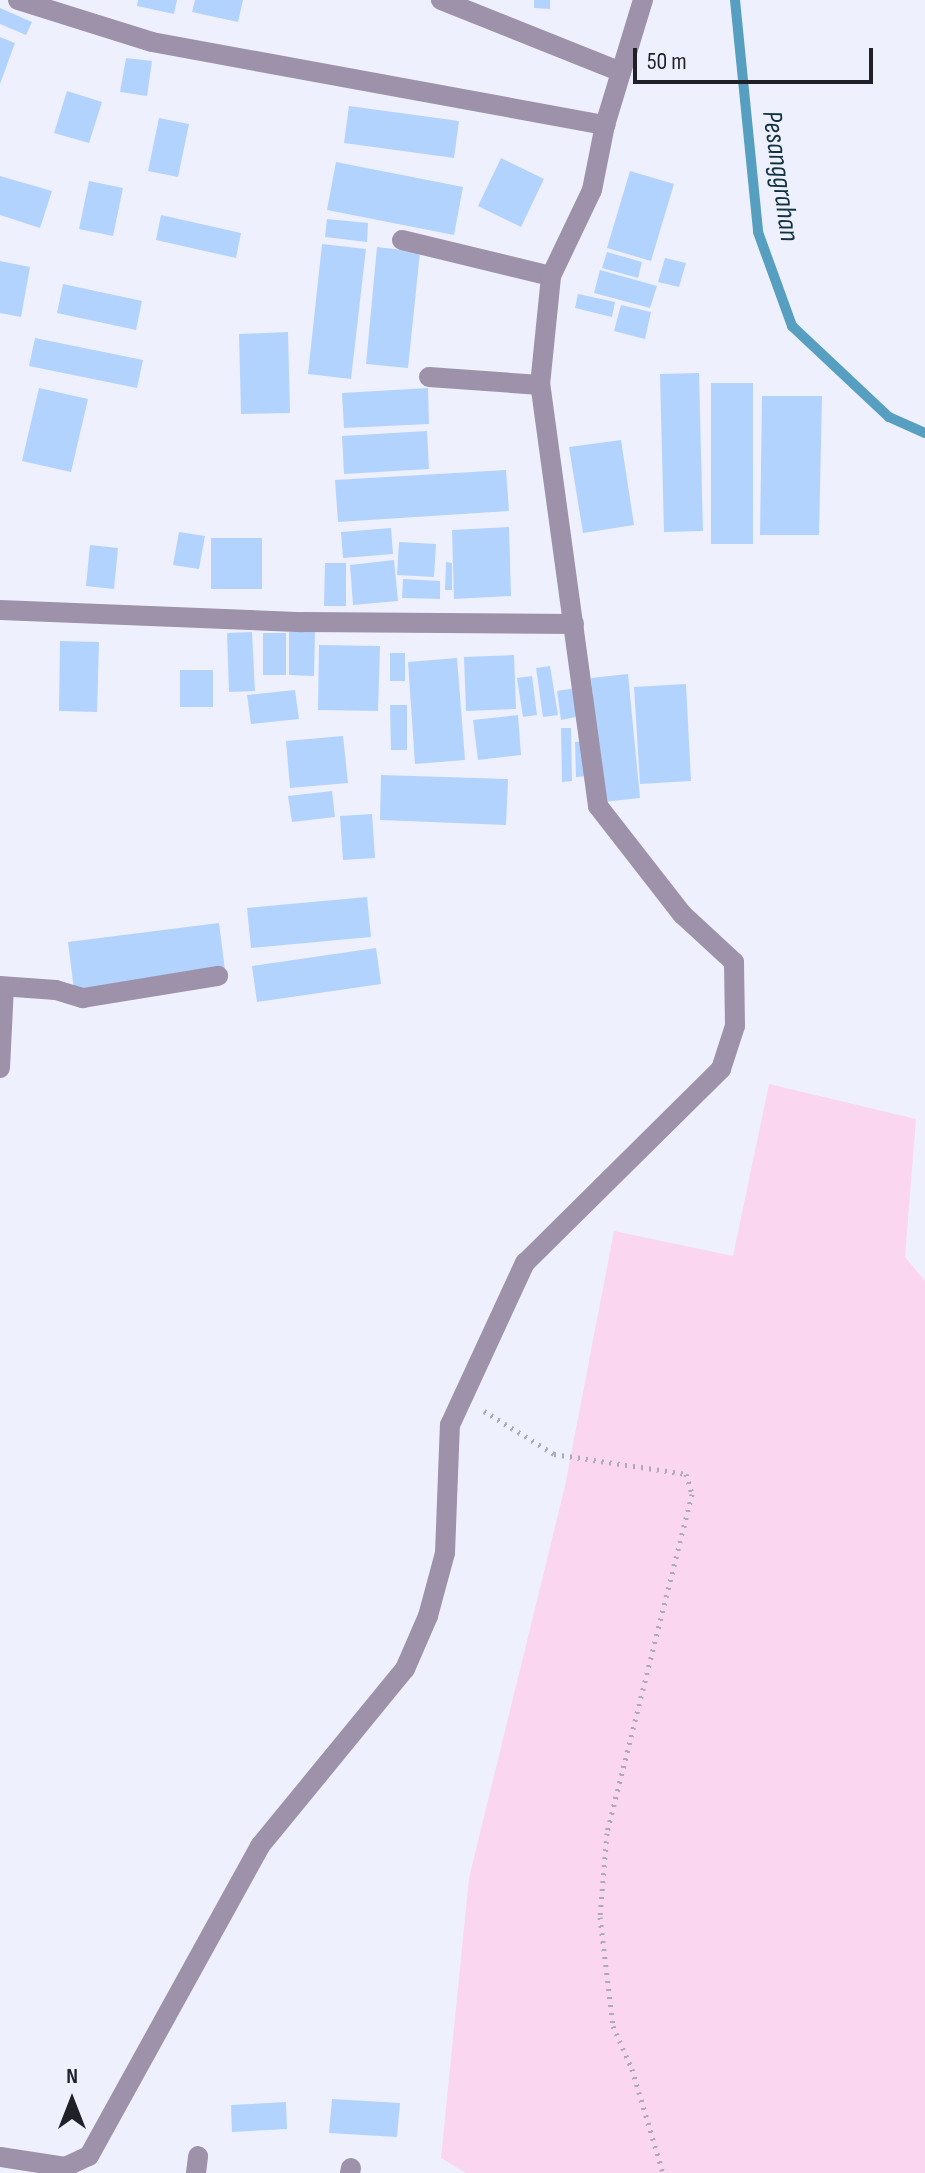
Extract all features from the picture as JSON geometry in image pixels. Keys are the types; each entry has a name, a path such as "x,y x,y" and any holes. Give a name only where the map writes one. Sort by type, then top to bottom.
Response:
{"street":[{"path":"18,0 152,42 605,125"},
{"path":"441,0 621,72"},
{"path":"0,2157 65,2167 89,2156 260,1846 405,1669 428,1616 445,1553 450,1425 525,1263 721,1069 735,1026 734,962 682,914 598,806 540,385 551,276 592,190 605,125 643,0"},
{"path":"402,240 551,276"},
{"path":"429,377 540,385"},
{"path":"0,610 303,622 574,624"},
{"path":"0,1068 2,987 56,990 83,998 218,976"}],"path":[{"path":"463,1399 554,1454 686,1474 692,1494 607,1833 600,1917 613,2026 632,2069 663,2173"}],"shaded area":[{"path":"769,1084 916,1119 905,1257 925,1281 925,2173 466,2173 441,2158 469,1878 565,1486 614,1231 733,1256"}],"building":[{"path":"138,0 177,0 174,14 137,6"},
{"path":"195,0 243,0 238,22 192,12"},
{"path":"534,0 550,0 550,9 534,8"},
{"path":"0,8 32,22 26,35 0,24"},
{"path":"0,37 15,43 0,84"},
{"path":"126,58 152,61 147,96 120,92"},
{"path":"67,91 102,102 89,143 54,133"},
{"path":"349,106 459,121 454,158 344,143"},
{"path":"159,118 189,124 178,177 148,171"},
{"path":"501,158 544,179 521,227 478,206"},
{"path":"336,162 463,187 454,235 327,210"},
{"path":"630,171 674,184 651,261 607,248"},
{"path":"0,176 52,191 40,228 0,215"},
{"path":"89,181 123,188 113,236 79,229"},
{"path":"161,215 241,233 236,258 156,240"},
{"path":"327,219 368,223 367,242 325,237"},
{"path":"322,244 366,249 351,379 308,374"},
{"path":"377,247 420,252 408,368 366,364"},
{"path":"607,252 642,262 638,278 602,268"},
{"path":"665,258 686,263 679,287 658,282"},
{"path":"0,261 30,267 21,317 0,313"},
{"path":"600,270 657,286 650,308 594,293"},
{"path":"63,284 142,301 136,330 57,313"},
{"path":"578,294 615,302 612,317 575,308"},
{"path":"621,305 651,312 645,339 614,331"},
{"path":"288,332 290,413 241,414 239,334"},
{"path":"35,338 143,360 137,388 29,366"},
{"path":"699,373 703,531 664,532 660,374"},
{"path":"711,383 753,383 753,544 711,544"},
{"path":"39,388 88,399 71,472 22,461"},
{"path":"428,388 429,424 344,428 342,393"},
{"path":"762,396 822,396 819,535 760,535"},
{"path":"427,431 429,469 344,474 342,436"},
{"path":"621,440 634,525 583,533 569,447"},
{"path":"506,470 509,511 338,522 335,480"},
{"path":"509,527 511,596 454,599 452,530"},
{"path":"391,528 393,554 343,558 341,532"},
{"path":"179,532 205,536 199,569 173,565"},
{"path":"211,538 262,538 262,589 211,589"},
{"path":"399,542 436,544 434,577 397,575"},
{"path":"90,545 118,548 114,589 86,586"},
{"path":"394,560 398,601 353,605 350,565"},
{"path":"446,562 452,563 452,590 445,590"},
{"path":"325,563 346,563 346,606 324,606"},
{"path":"403,579 440,581 440,599 402,598"},
{"path":"252,632 255,691 229,692 227,633"},
{"path":"289,632 315,632 314,676 289,675"},
{"path":"263,633 286,633 286,675 263,675"},
{"path":"60,641 99,642 97,712 59,711"},
{"path":"319,645 380,646 378,711 318,710"},
{"path":"390,653 405,653 405,681 390,681"},
{"path":"514,655 516,709 466,711 464,657"},
{"path":"457,658 465,760 415,764 408,662"},
{"path":"550,666 558,715 543,717 536,668"},
{"path":"180,670 213,670 213,707 180,707"},
{"path":"628,674 640,798 603,802 591,678"},
{"path":"532,676 537,715 523,717 517,678"},
{"path":"686,684 691,781 640,784 634,687"},
{"path":"576,688 581,716 561,720 557,691"},
{"path":"295,690 299,719 251,724 247,695"},
{"path":"390,705 407,705 407,750 391,750"},
{"path":"518,715 521,755 478,760 473,720"},
{"path":"561,728 571,728 572,781 562,782"},
{"path":"343,736 348,783 290,788 286,741"},
{"path":"587,741 589,776 576,777 575,742"},
{"path":"381,775 508,779 506,825 380,820"},
{"path":"332,791 335,817 292,822 288,796"},
{"path":"372,814 375,858 343,860 340,816"},
{"path":"367,897 371,937 251,948 247,908"},
{"path":"219,923 225,970 74,990 68,942"},
{"path":"376,948 381,984 257,1002 252,966"},
{"path":"332,2099 400,2103 397,2137 329,2133"},
{"path":"286,2102 287,2129 232,2132 231,2105"}],"waterway":[{"name":"Pesanggrahan","path":"735,0 758,232 792,326 889,417 925,433"}]}
